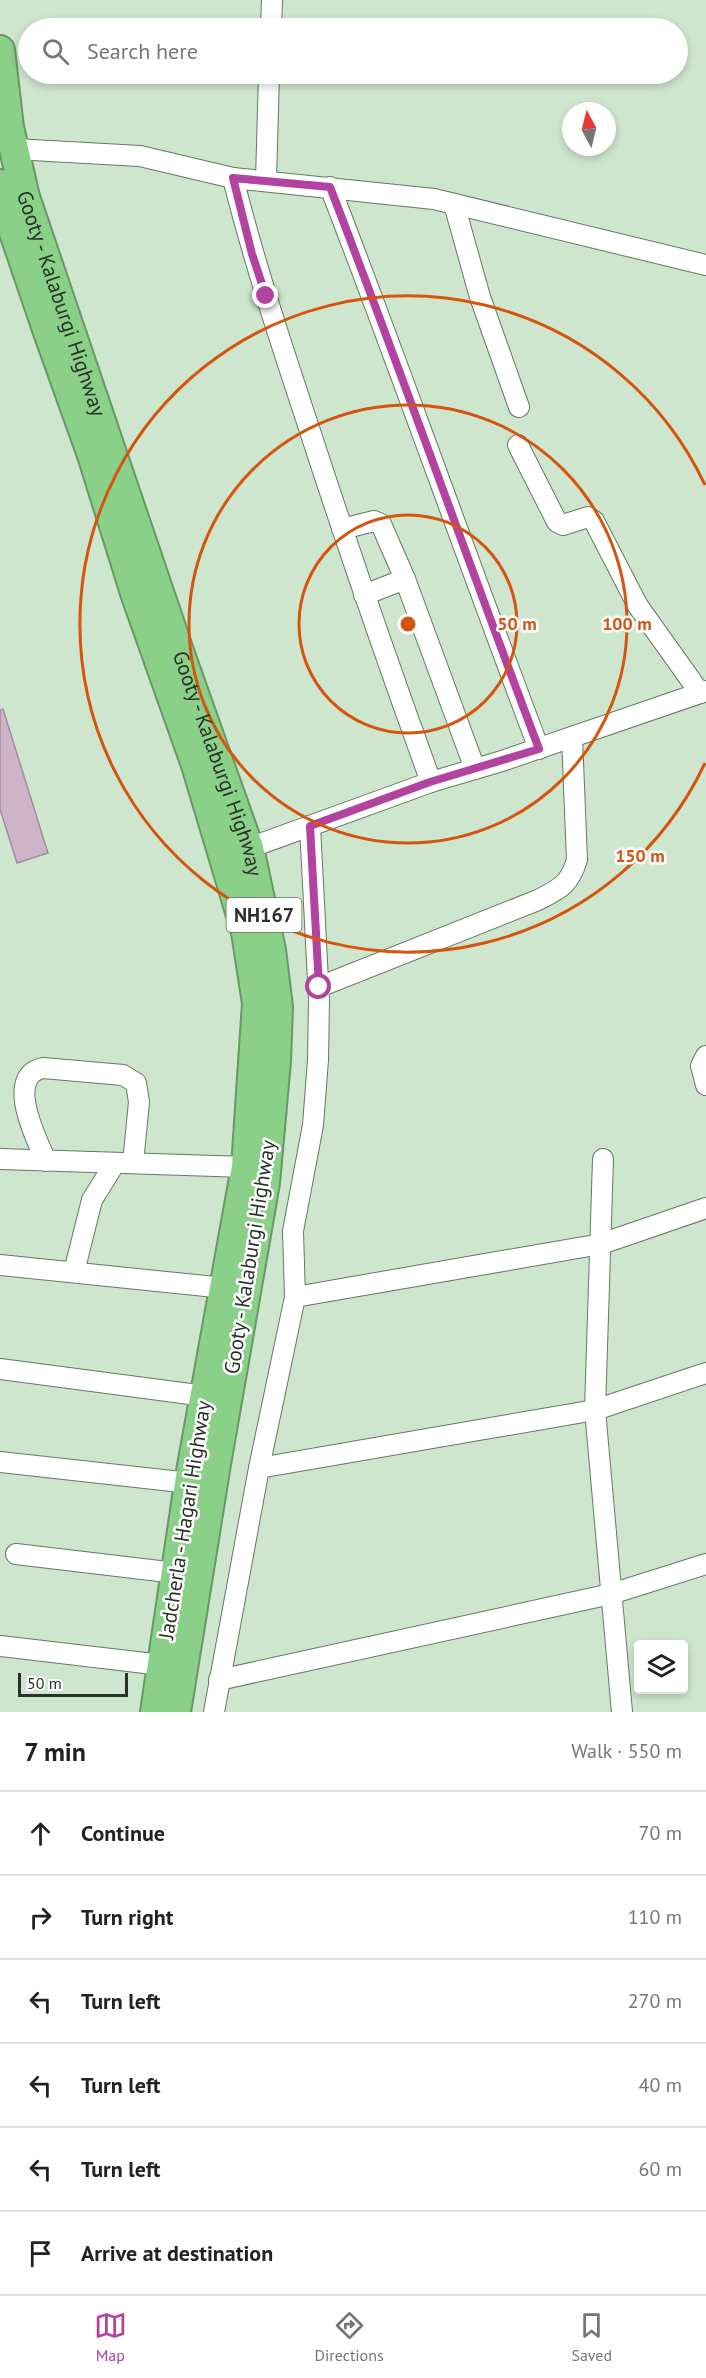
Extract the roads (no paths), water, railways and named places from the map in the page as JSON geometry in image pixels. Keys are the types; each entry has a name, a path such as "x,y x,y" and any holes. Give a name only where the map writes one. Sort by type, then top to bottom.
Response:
{"highway":[{"name":"Gooty - Kalaburgi Highway","path":"0,50 9,128 25,197 182,660 249,848 271,950 278,1007 276,1061 265,1183 176,1712"},
{"name":"Jadcherla - Hagari Highway","path":"0,184 6,209 92,455 136,596 196,765 246,933 257,1003 246,1167 190,1483 154,1712"}],"street":[{"path":"271,18 272,0"},
{"path":"266,180 269,84"},
{"path":"14,149 140,156 233,178 434,199 706,266"},
{"path":"233,178 252,254 364,595 430,782"},
{"path":"330,187 382,320 473,574 539,749"},
{"path":"454,204 480,297 519,407"},
{"path":"249,848 430,782 539,749 703,692 638,606 594,521 588,517 563,525 557,522 518,445"},
{"path":"342,529 374,521 380,522 405,579 475,769"},
{"path":"364,595 405,579"},
{"path":"319,987 538,900 557,890 571,878 577,860 573,737"},
{"path":"214,1712 259,1468 295,1297 293,1231 313,1125 318,1060 319,987 310,826"},
{"path":"706,1056 702,1066 706,1085"},
{"path":"46,1161 32,1129 25,1101 28,1079 37,1070 43,1068 123,1075 136,1083 139,1102 124,1163 92,1200 74,1272"},
{"path":"0,1159 246,1167"},
{"path":"603,1159 595,1410 622,1712"},
{"path":"295,1297 602,1244 706,1208"},
{"path":"0,1265 225,1288"},
{"path":"0,1369 205,1396"},
{"path":"259,1468 595,1410 706,1373"},
{"path":"0,1462 190,1483"},
{"path":"16,1554 176,1573"},
{"path":"219,1680 611,1594 706,1564"},
{"path":"0,1646 162,1665"}]}
